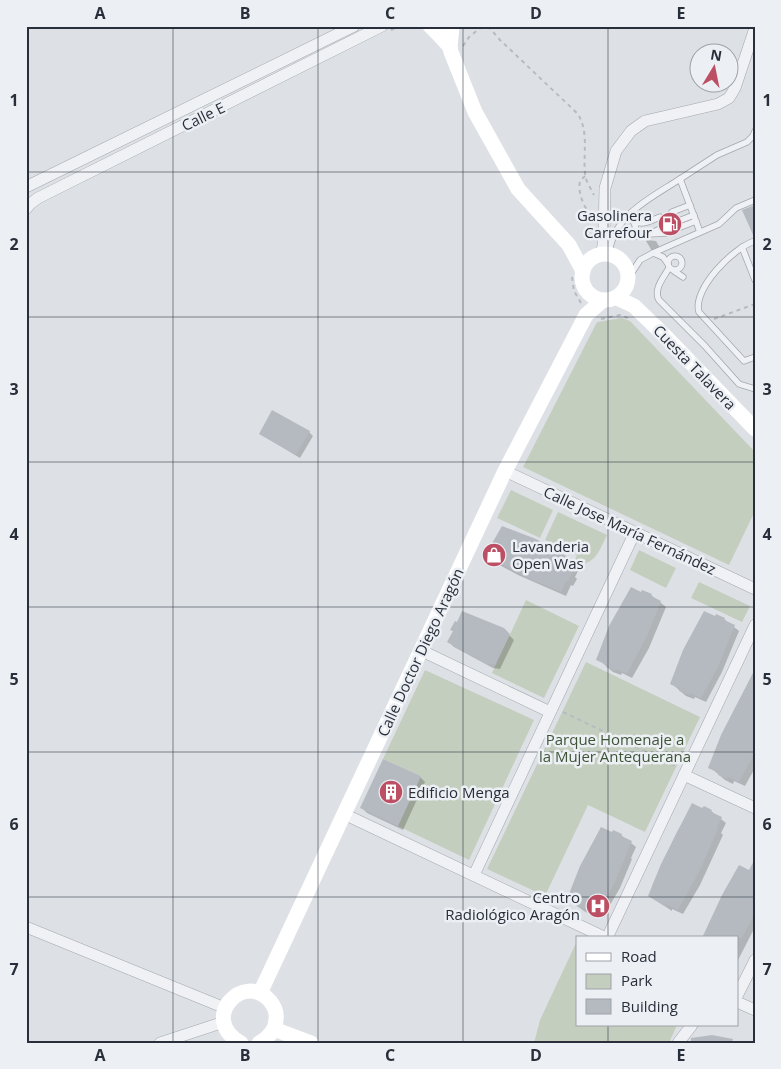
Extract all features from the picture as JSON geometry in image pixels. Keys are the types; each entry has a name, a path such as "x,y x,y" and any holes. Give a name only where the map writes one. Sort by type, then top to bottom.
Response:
{"street":[{"name":"Calle E","path":"26,209 38,198 382,26"},
{"path":"430,26 456,48"},
{"path":"452,26 461,80 475,112 518,189 569,245 582,271 584,287 588,294 595,298 619,291 628,269 623,262 616,256 569,245"},
{"name":"Calle E","path":"26,187 348,28"},
{"path":"603,254 605,188 616,151 631,131 645,121 718,104 729,98 735,88 755,28"},
{"path":"582,271 586,264 603,254"},
{"name":"Cuesta Talavera","path":"619,291 755,429"},
{"name":"Calle Doctor Diego Aragón","path":"587,314 619,291"},
{"name":"Calle Doctor Diego Aragón","path":"260,993 505,471 587,314 588,294"},
{"name":"Calle Jose María Fernández","path":"505,471 755,589"},
{"path":"474,875 635,532"},
{"path":"608,936 755,625"},
{"path":"420,650 552,710"},
{"path":"685,773 755,808"},
{"path":"344,814 603,936"},
{"path":"26,928 225,1015"},
{"path":"755,960 738,1003 755,1010"},
{"path":"241,1043 227,1031 225,1015 235,996 243,992 260,993 273,1004 276,1012 274,1029 270,1035 259,1043"},
{"path":"160,1043 225,1015"},
{"path":"678,1043 691,1026"},
{"path":"274,1029 311,1043"}],"lane":[{"path":"603,254 631,211 717,155 747,142 754,136 755,132"},
{"path":"680,179 700,232"},
{"path":"619,291 640,260 719,224 736,208 755,200"},
{"path":"672,212 690,205"},
{"path":"625,219 629,218 642,224 660,217"},
{"path":"677,225 695,218"},
{"path":"632,221 636,226 636,235 640,237 665,230"},
{"path":"653,253 663,257 670,267 685,275 678,245 681,240"},
{"path":"755,241 742,247 714,273 701,295 698,308 699,312 744,361 755,357"},
{"path":"742,247 755,280"},
{"path":"681,260 672,258 670,267 658,289 657,297 739,384 755,390 755,396"},
{"path":"670,267 679,269 681,260"},
{"path":"734,408 751,414"}],"path":[{"path":"456,48 483,26"},
{"path":"488,26 500,40 578,114 584,131 585,176 597,200 605,204"},
{"path":"585,176 580,181 580,193 592,218 604,228"},
{"path":"707,321 755,304"},
{"path":"552,710 685,773"}],"green space":[{"path":"622,318 630,321 755,452 755,511 729,565 523,467 597,322"},
{"path":"511,490 553,510 540,538 497,518"},
{"path":"558,512 607,535 599,552 592,560 581,564 574,563 577,555 545,540"},
{"path":"639,550 676,568 666,588 630,570"},
{"path":"699,582 750,606 742,622 691,598"},
{"path":"526,600 579,626 544,698 492,673"},
{"name":"Parque Homenaje a la Mujer Antequerana","path":"586,662 700,717 645,832 588,805 545,896 487,869"},
{"path":"425,670 534,720 469,860 398,826 421,776 383,759"},
{"path":"576,943 576,1026 677,1026 669,1043 534,1043 540,1020"}],"building":[{"path":"755,205 755,236 754,237 742,210"},
{"path":"272,410 310,431 296,455 259,434"},
{"path":"502,526 536,539 575,561 568,582 566,581 561,592 528,578 488,557 493,546 491,545"},
{"path":"631,587 641,592 642,590 652,594 651,596 661,601 648,634 627,674 606,667 607,665 596,660 609,626"},
{"path":"462,611 504,628 510,634 495,665 487,664 447,642 453,631 450,630 455,621 457,622"},
{"path":"704,611 725,618 724,620 735,625 718,667 701,698 679,691 680,689 670,684 683,650"},
{"path":"755,669 755,753 739,782 718,775 719,773 708,768 721,735"},
{"name":"Edificio Menga","path":"383,759 421,776 398,826 360,808"},
{"path":"692,803 702,808 704,806 722,817 699,872 678,910 667,905 666,907 648,896 661,864"},
{"path":"601,827 622,834 621,836 632,841 615,882 598,913 577,906 578,904 567,899 580,866"},
{"path":"755,859 755,913 742,938 738,938 738,936 703,936 722,895 739,865 749,870"},
{"path":"712,1035 733,1039 732,1043 691,1043 691,1038"}],"place":[{"name":"Gasolinera Carrefour","path":"670,224"},
{"name":"Lavanderia Open Was","path":"494,555"},
{"name":"Edificio Menga","path":"391,792"},
{"name":"Centro Radiológico Aragón","path":"598,906"}]}
